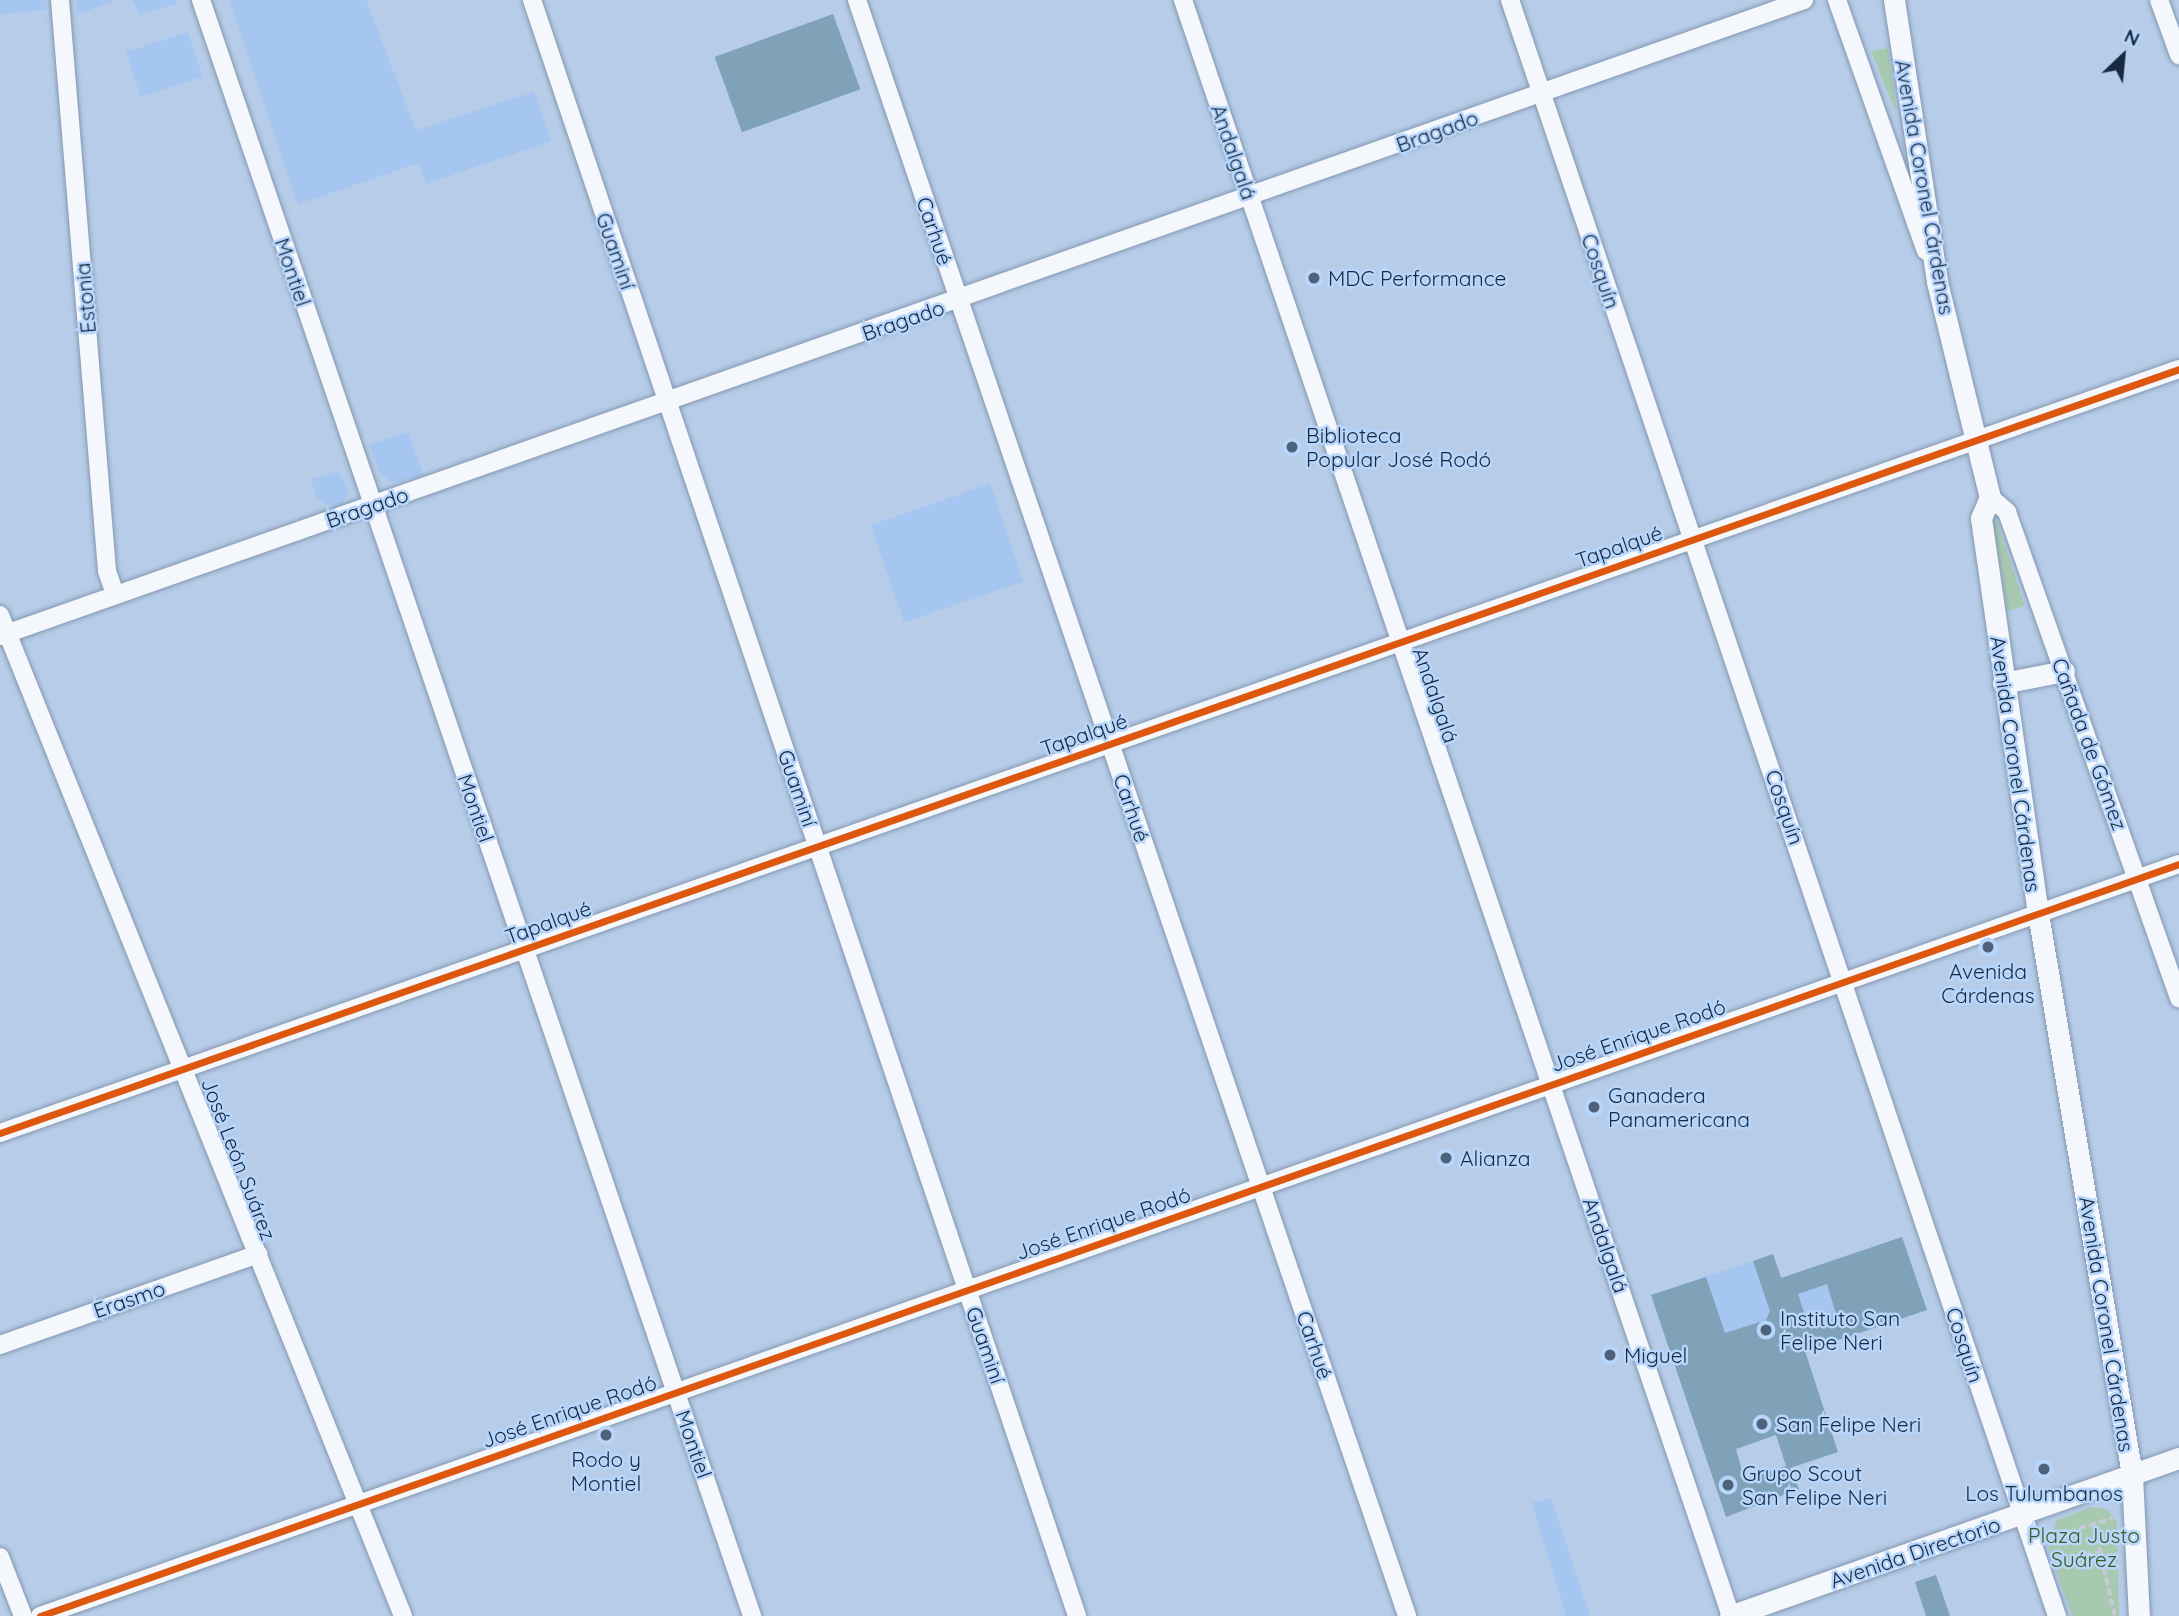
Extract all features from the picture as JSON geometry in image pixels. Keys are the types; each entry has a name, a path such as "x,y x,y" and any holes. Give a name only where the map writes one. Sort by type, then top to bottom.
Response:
{"street":[{"name":"Estonia","path":"60,0 107,571 115,594"},
{"name":"Montiel","path":"201,0 752,1616"},
{"name":"Guaminí","path":"532,0 1077,1616"},
{"name":"Carhué","path":"857,0 1407,1616"},
{"name":"Andalgalá","path":"1183,0 1731,1616"},
{"name":"Cosquín","path":"1510,0 1845,981 2057,1616"},
{"name":"Bragado","path":"4,635 666,400 959,301 1804,0"},
{"path":"1837,0 1937,282"},
{"name":"Avenida Coronel Cárdenas","path":"1894,0 1937,282 1990,497 1981,519 2038,913 2132,1475 2139,1616"},
{"path":"2160,0 2179,55"},
{"name":"Tapalqué","path":"0,1133 2179,369"},
{"name":"Cañada de Gómez","path":"1990,497 2007,512 2179,998"},
{"name":"José León Suárez","path":"0,615 4,635 184,1068 403,1616"},
{"path":"2003,683 2064,671"},
{"name":"José Enrique Rodó","path":"40,1616 2179,864"},
{"name":"Erasmo","path":"0,1345 258,1254"},
{"name":"Avenida Directorio","path":"1731,1616 2022,1516 2179,1458"},
{"path":"0,1557 23,1616"}],"path":[{"path":"2022,1516 2049,1539 2113,1521 2115,1514"},
{"path":"2095,1527 2115,1616"},
{"path":"2085,1554 2102,1552"}],"shaded area":[{"path":"0,0 45,0 46,10 0,14"},
{"path":"77,0 117,0 77,14"},
{"path":"133,0 176,0 177,4 139,14"},
{"path":"230,0 366,0 416,130 534,92 551,141 426,184 419,163 298,204"},
{"path":"188,32 203,77 141,97 126,52"},
{"path":"408,432 424,476 393,483 380,474 369,445"},
{"path":"338,471 349,490 338,510 317,498 311,479"},
{"path":"990,484 1024,581 904,622 871,525"},
{"name":"Instituto San Felipe Neri","path":"1902,1237 1927,1310 1686,1396 1651,1295 1773,1254 1782,1278"},
{"path":"1530,1497 1533,1503 1551,1498 1590,1616 1566,1616"}],"green space":[{"path":"1888,48 1896,105 1895,110 1871,51"},
{"path":"1996,519 2025,606 2008,611 1992,520"},
{"name":"Plaza Justo Suárez","path":"2091,1507 2107,1509 2117,1522 2119,1616 2072,1616 2048,1547 2057,1520"}],"building":[{"path":"833,14 860,89 742,132 715,57"},
{"path":"1902,1237 1927,1310 1805,1351 1838,1452 1790,1468 1799,1489 1726,1517 1651,1295 1706,1277 1725,1333 1766,1320 1770,1311 1753,1261 1773,1254 1781,1278","holes":["1827,1284 1836,1314 1807,1322 1798,1294","1776,1435 1786,1466 1744,1478 1736,1449"]},
{"path":"1936,1575 1950,1616 1926,1616 1915,1582"}],"cycle path":[{"path":"0,1133 2179,369"},
{"path":"40,1616 2179,864"}],"place":[{"name":"MDC Performance","path":"1314,278"},
{"name":"Biblioteca Popular José Rodó","path":"1292,447"},
{"name":"Avenida Cárdenas","path":"1988,947"},
{"name":"Ganadera Panamericana","path":"1594,1107"},
{"name":"Alianza","path":"1446,1158"},
{"name":"Instituto San Felipe Neri","path":"1766,1330"},
{"name":"Miguel","path":"1610,1355"},
{"name":"San Felipe Neri","path":"1762,1424"},
{"name":"Rodo y Montiel","path":"606,1435"},
{"name":"Los Tulumbanos","path":"2044,1469"},
{"name":"Grupo Scout San Felipe Neri","path":"1728,1485"}]}
